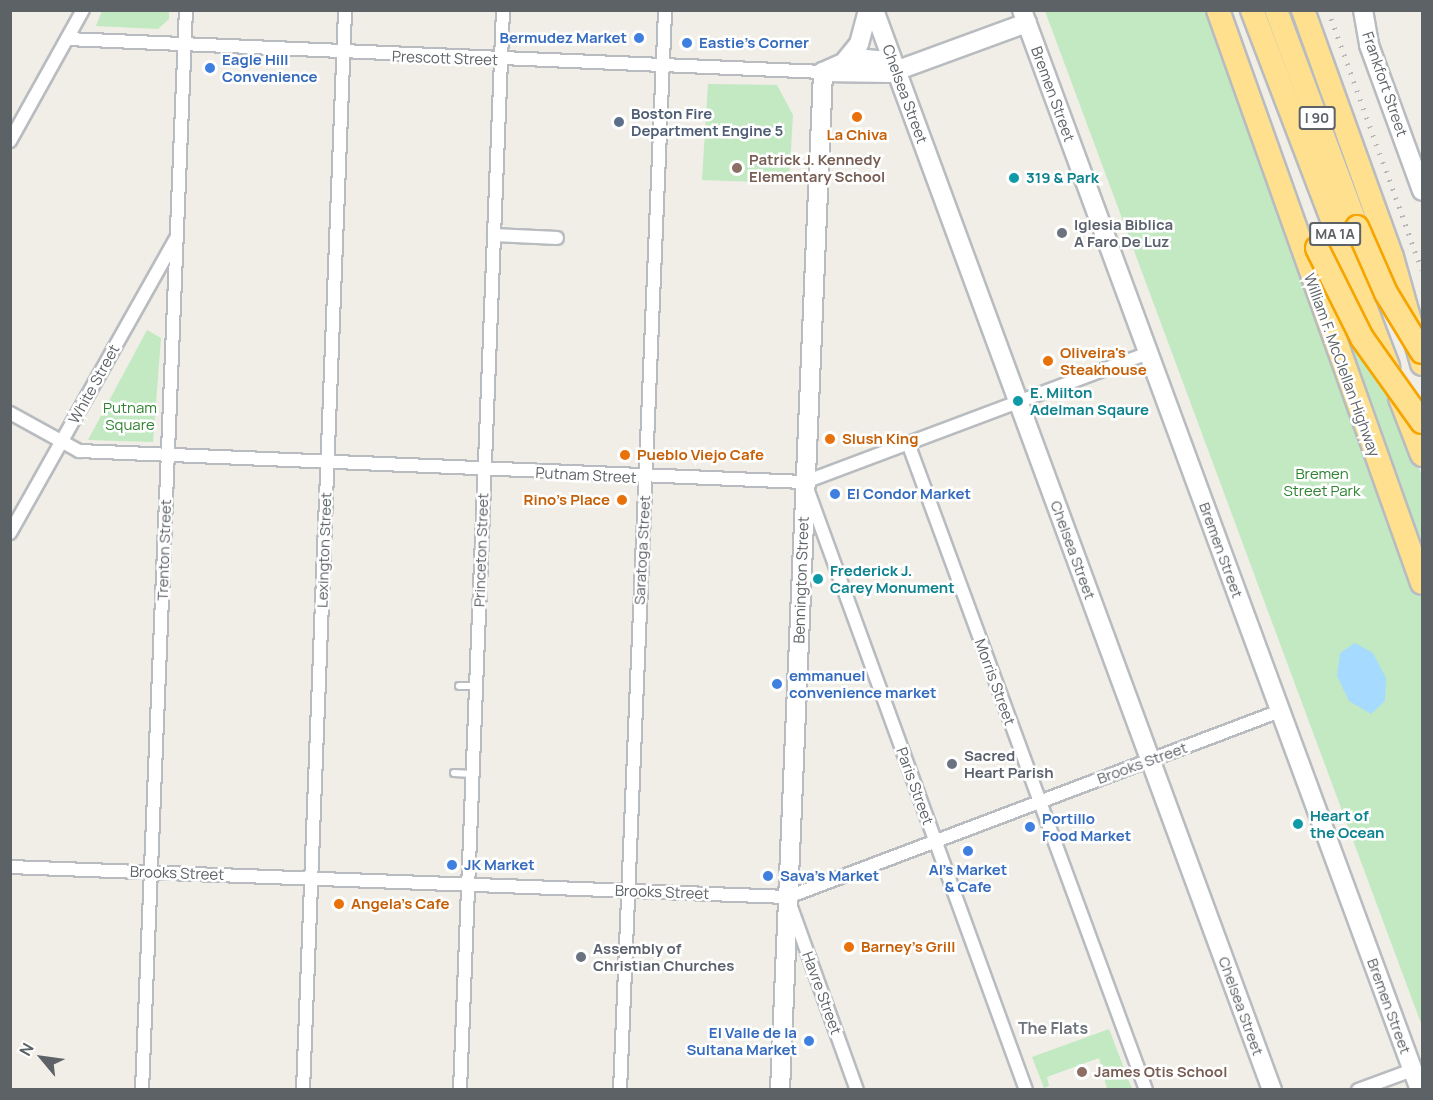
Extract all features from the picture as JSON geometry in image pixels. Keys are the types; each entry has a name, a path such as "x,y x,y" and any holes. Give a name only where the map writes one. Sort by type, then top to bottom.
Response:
{"highway":[{"path":"1218,10 1309,251 1362,338 1422,422"},
{"name":"MA 1A","path":"1252,10 1422,455"},
{"name":"I 90","path":"1276,10 1357,226 1386,293 1422,352"},
{"path":"1303,10 1385,237 1422,364"},
{"name":"William F. McClellan Highway","path":"1309,251 1422,583"}],"main road":[{"path":"846,60 859,44 868,10"},
{"name":"Chelsea Street","path":"874,10 1272,1089"},
{"name":"Frankfort Street","path":"1363,10 1369,45 1422,191"},
{"name":"Prescott Street","path":"823,72 870,75 897,70 1024,17"},
{"name":"Bremen Street","path":"1024,17 1420,1089"},
{"name":"Prescott Street","path":"823,72 846,60 877,60 897,70"},
{"name":"Bennington Street","path":"780,1089 823,72"}],"street":[{"path":"10,141 83,10"},
{"name":"Trenton Street","path":"142,1089 186,10"},
{"name":"Lexington Street","path":"303,1089 345,10"},
{"name":"Princeton Street","path":"460,1089 476,686 475,637 503,10"},
{"name":"Saratoga Street","path":"620,1089 665,10"},
{"name":"Prescott Street","path":"68,39 344,54 823,72"},
{"path":"494,235 557,238"},
{"name":"White Street","path":"10,532 177,236"},
{"name":"Putnam Street","path":"10,413 79,452 645,478 805,482 1148,352"},
{"name":"Morris Street","path":"908,443 1146,1089"},
{"name":"Paris Street","path":"805,482 1026,1089"},
{"name":"Brooks Street","path":"10,867 788,897 1280,711"},
{"name":"Havre Street","path":"788,897 856,1089"},
{"path":"1358,1089 1412,1070"}],"lane":[{"path":"459,686 476,686"},
{"path":"454,773 472,774"}],"green space":[{"path":"102,11 169,11 169,19 158,29 96,26"},
{"name":"Bremen Street Park","path":"1045,11 1206,11 1297,256 1331,243 1422,476 1422,1026"},
{"path":"708,84 777,85 793,115 789,183 702,180"},
{"name":"Putnam Square","path":"147,330 161,338 153,442 88,440"},
{"name":"James Otis School","path":"1109,1029 1132,1089 1107,1089 1099,1058 1047,1077 1049,1086 1044,1088 1032,1057"}],"water":[{"path":"1355,643 1373,653 1386,678 1385,701 1371,714 1349,701 1337,676 1340,653"}],"railway":[{"path":"1328,10 1422,269"}],"place":[{"name":"Bermudez Market","path":"639,38"},
{"name":"Eastie's Corner","path":"687,43"},
{"name":"Eagle Hill Convenience","path":"210,68"},
{"name":"La Chiva","path":"857,117"},
{"name":"Boston Fire Department Engine 5","path":"619,122"},
{"name":"Patrick J. Kennedy Elementary School","path":"737,168"},
{"name":"319 & Park","path":"1014,178"},
{"name":"Iglesia Biblica A Faro De Luz","path":"1062,233"},
{"name":"Oliveira's Steakhouse","path":"1048,361"},
{"name":"E. Milton Adelman Sqaure","path":"1018,401"},
{"name":"Slush King","path":"830,439"},
{"name":"Pueblo Viejo Cafe","path":"625,455"},
{"name":"El Condor Market","path":"835,494"},
{"name":"Rino's Place","path":"622,500"},
{"name":"Frederick J. Carey Monument","path":"818,579"},
{"name":"emmanuel convenience market","path":"777,684"},
{"name":"Sacred Heart Parish","path":"952,764"},
{"name":"Heart of the Ocean","path":"1298,824"},
{"name":"Portillo Food Market","path":"1030,827"},
{"name":"Al's Market & Cafe","path":"968,851"},
{"name":"JK Market","path":"452,865"},
{"name":"Sava's Market","path":"768,876"},
{"name":"Angela's Cafe","path":"339,904"},
{"name":"Barney's Grill","path":"849,947"},
{"name":"Assembly of Christian Churches","path":"581,957"},
{"name":"El Valle de la Sultana Market","path":"809,1041"},
{"name":"James Otis School","path":"1082,1072"}],"district":[{"name":"The Flats","path":"1053,1028"}]}
